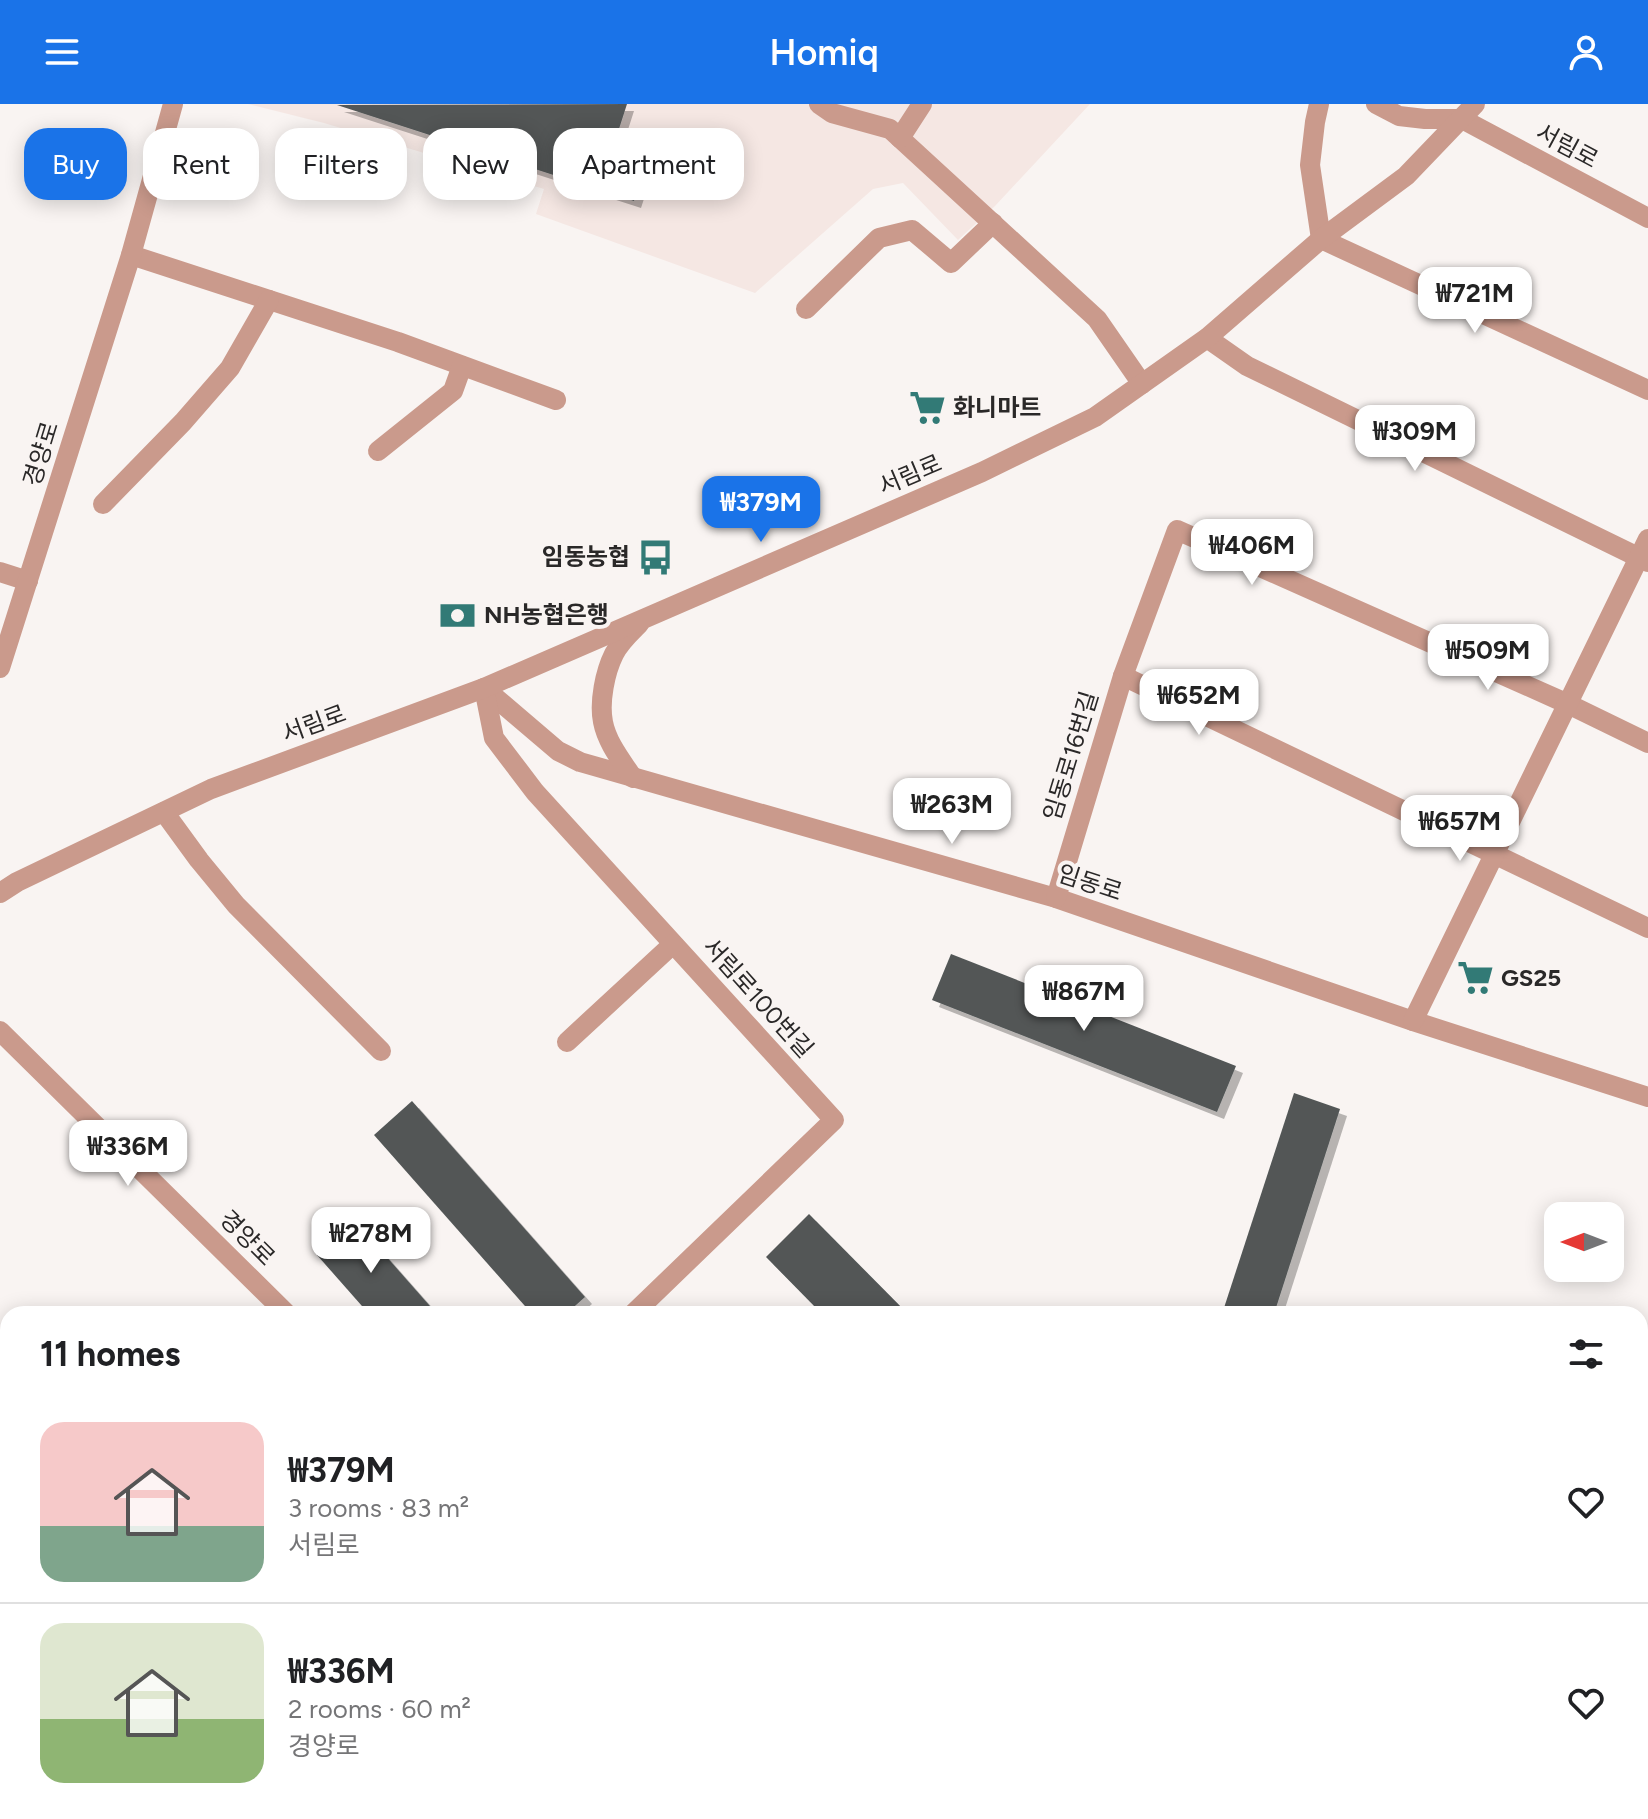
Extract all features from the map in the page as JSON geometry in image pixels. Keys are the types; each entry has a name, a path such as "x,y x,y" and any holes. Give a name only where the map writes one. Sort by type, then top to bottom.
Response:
{"street":[{"name":"경양로","path":"0,668 131,255 173,104"},
{"path":"819,104 832,113 890,129 1097,319 1142,384"},
{"path":"900,138 922,104"},
{"path":"1319,104 1310,165 1321,239 1648,390"},
{"path":"1376,104 1399,116 1425,119 1468,111"},
{"name":"서림로","path":"0,893 211,789 484,688 982,472 1095,417 1207,338 1321,239 1406,176 1468,111 1648,218"},
{"path":"806,309 879,238 912,230 951,263 993,223"},
{"path":"131,255 398,342 556,400"},
{"path":"103,504 183,422 230,368 269,300"},
{"path":"1207,338 1247,366 1643,560"},
{"path":"378,451 453,391 462,366"},
{"name":"임동로16번길","path":"1056,898 1123,676 1177,530 1568,704"},
{"path":"1413,1021 1568,704 1643,560 1648,539"},
{"path":"0,572 28,581"},
{"path":"633,778 609,740 603,722 603,701 607,675 615,654 645,618"},
{"name":"임동로16번길","path":"1123,676 1646,928"},
{"name":"임동로","path":"484,688 558,751 580,762 1056,898 1413,1021 1648,1097"},
{"name":"서림로100번길","path":"484,688 494,738 535,792 834,1120 641,1306"},
{"path":"1568,704 1648,743"},
{"path":"164,812 236,905 381,1051"},
{"path":"567,1042 673,944"},
{"name":"경양로","path":"0,1031 279,1306"}],"shaded area":[{"path":"248,104 1090,104 995,206 958,240 903,183 873,189 755,293 536,214 544,189 537,187 537,128 423,128 423,153 407,148 407,128 341,128"}],"building":[{"path":"627,104 619,128 553,128 553,175 537,170 537,128 423,128 423,133 337,105"},
{"path":"951,954 1236,1066 1217,1112 932,1000"},
{"path":"1294,1093 1340,1109 1277,1306 1225,1306"},
{"path":"412,1101 585,1297 575,1306 525,1306 374,1135"},
{"path":"809,1214 900,1306 814,1306 766,1257"},
{"path":"355,1221 430,1306 362,1306 317,1255"}],"place":[{"name":"화니마트","path":"927,408"},
{"name":"임동농협","path":"656,557"},
{"name":"NH농협은행","path":"458,615"},
{"name":"GS25","path":"1475,978"}]}
